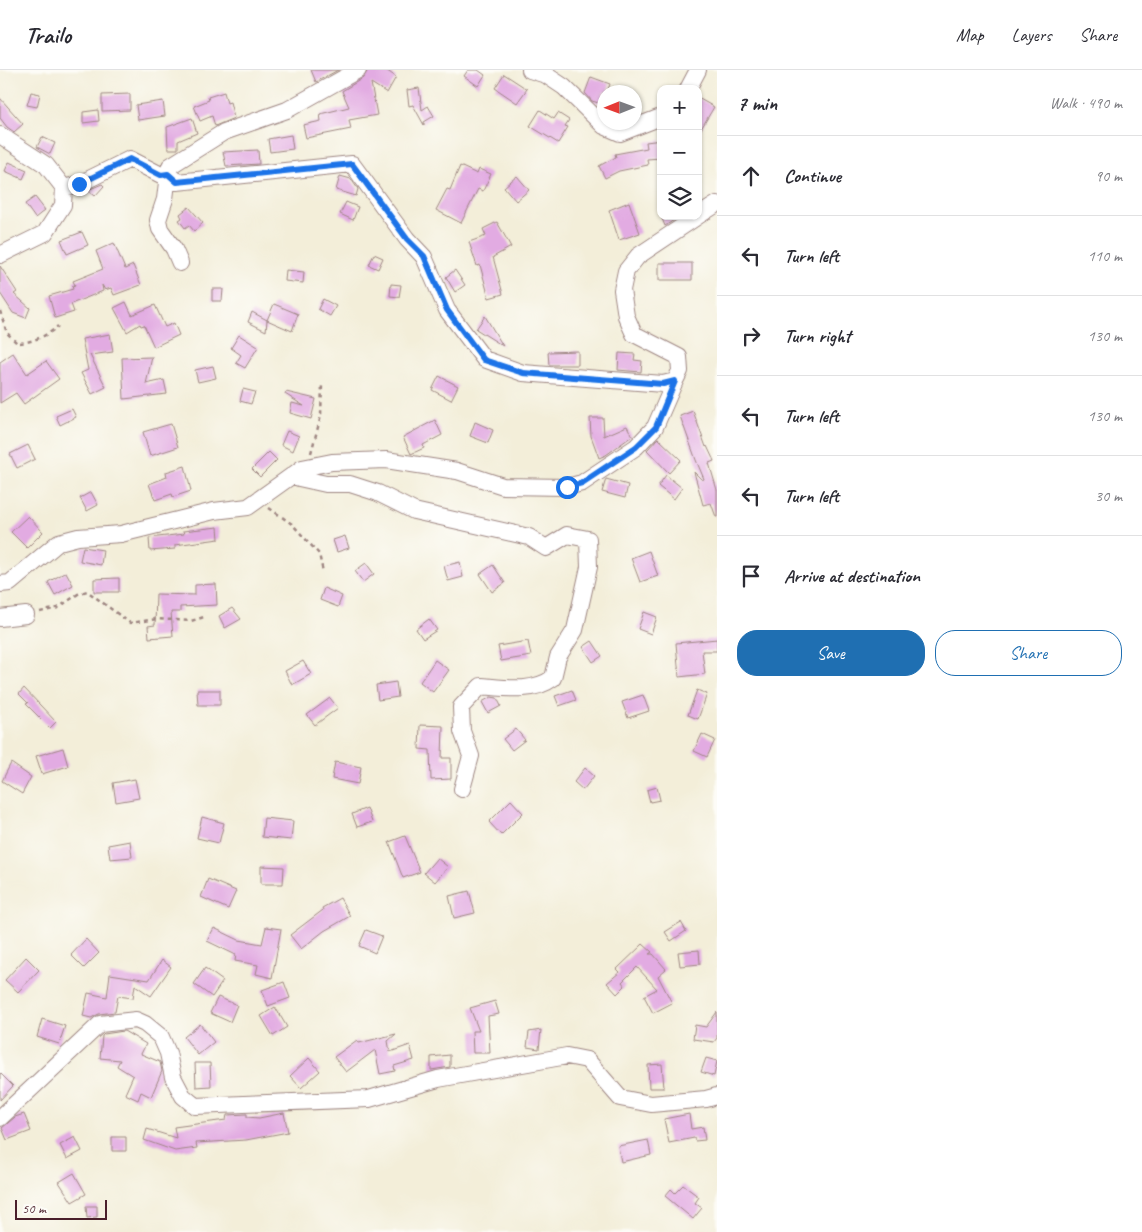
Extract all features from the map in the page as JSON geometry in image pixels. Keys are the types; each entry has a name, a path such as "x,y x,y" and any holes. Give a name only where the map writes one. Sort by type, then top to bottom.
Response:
{"street":[{"path":"180,263 174,249 160,229 158,220 165,199 170,166 224,132 287,110 358,70"},
{"path":"530,70 546,75 564,87 604,126 620,133 657,119"},
{"path":"690,85 698,70"},
{"path":"0,135 46,165 64,188 63,205 45,233 0,255"},
{"path":"64,188 79,184 130,159 161,175 168,174 177,182 352,164 407,239 424,256 447,310 484,360 523,373 663,384 675,381"},
{"path":"702,213 717,204"},
{"path":"0,584 10,583 59,542 78,536 121,534 214,511 248,507 302,468 332,462 386,460 457,472 503,486 567,487 582,483 636,447 656,427 680,371 679,357 634,334 626,316 622,290 626,271 638,256 692,220"},
{"path":"297,472 299,478 326,484 350,484 378,493 414,511 529,537 546,548 567,535 588,539 589,567 575,630 558,656 553,678 544,685 518,689 481,686 461,707 462,731 470,756 462,789"},
{"path":"0,618 26,615"},
{"path":"0,1118 100,1024 136,1020 145,1024 161,1037 168,1053 173,1077 183,1096 195,1106 369,1099 438,1079 567,1056 587,1060 620,1098 651,1104 706,1099 717,1096"}],"path":[{"path":"0,311 7,334 17,343 23,343 52,332 58,326"},
{"path":"297,472 310,456 321,416 322,384"},
{"path":"258,500 292,524 319,554 323,572"},
{"path":"26,615 58,608 78,594 87,591 130,623 157,619 191,621 204,617"}],"building":[{"path":"311,70 338,70 316,82"},
{"path":"368,70 386,70 396,77 387,93 371,83 377,115 349,120 351,129 306,138 303,125 321,121 320,114 349,107 342,91 363,78"},
{"path":"468,70 478,70 485,75 478,86 464,76"},
{"path":"504,74 527,89 517,103 495,88"},
{"path":"591,77 610,84 597,85 597,102 592,101 585,93"},
{"path":"419,88 422,110 428,106 434,116 424,122 424,125 413,105 409,106 407,90"},
{"path":"31,92 40,94 37,107 27,105"},
{"path":"224,92 227,103 230,102 234,118 215,126 212,116 200,121 194,106 209,100 208,97"},
{"path":"130,94 130,110 102,111 102,95"},
{"path":"0,98 23,124 14,132 0,118"},
{"path":"702,100 714,107 702,127"},
{"path":"163,101 165,116 138,120 136,105"},
{"path":"98,110 99,121 83,123 83,112"},
{"path":"540,110 554,119 558,113 569,120 565,126 568,127 558,143 530,126"},
{"path":"192,118 197,133 178,141 178,149 168,149 167,127"},
{"path":"291,135 293,149 270,152 268,139"},
{"path":"42,137 55,143 50,154 37,147"},
{"path":"657,141 657,158 647,159 648,165 619,171 605,178 599,166 616,157 615,154 647,148 646,142"},
{"path":"258,150 259,164 226,166 223,152"},
{"path":"9,162 27,170 23,179 5,171"},
{"path":"460,166 477,174 479,169 491,174 483,191 478,189 461,223 436,210 447,189 450,190"},
{"path":"340,176 351,179 358,189 356,196 336,190"},
{"path":"517,176 529,190 516,201 504,187"},
{"path":"102,184 104,186 95,196 88,190"},
{"path":"35,197 45,210 35,218 25,204"},
{"path":"346,202 358,207 353,220 340,214"},
{"path":"629,202 640,233 619,240 609,210"},
{"path":"189,207 203,223 194,231 189,225 185,228 179,220 182,218 180,214"},
{"path":"663,220 674,220 665,226"},
{"path":"497,222 511,247 493,257 503,294 489,298 480,265 477,266 469,242 486,236 483,229"},
{"path":"82,232 88,245 67,254 61,240"},
{"path":"114,243 125,269 133,265 141,285 114,295 111,288 105,290 102,285 103,291 71,304 74,312 55,318 49,296 73,289 72,286 75,285 73,281 103,269 96,251"},
{"path":"374,254 383,258 378,269 369,265"},
{"path":"659,263 692,263 692,280 659,280"},
{"path":"0,266 17,292 14,294 30,308 26,318 13,313 0,293"},
{"path":"286,270 304,272 303,283 285,281"},
{"path":"455,270 465,285 455,292 446,277"},
{"path":"391,284 401,285 399,297 390,296"},
{"path":"212,289 223,289 222,301 212,301"},
{"path":"323,299 336,306 330,316 318,309"},
{"path":"126,302 132,315 155,305 165,327 174,323 179,335 154,347 144,325 141,326 140,324 127,332 114,308"},
{"path":"274,304 298,314 292,331 267,320"},
{"path":"252,312 267,320 266,331 248,322"},
{"path":"485,316 503,346 476,329"},
{"path":"110,334 113,352 90,355 106,387 92,394 81,373 88,370 82,339"},
{"path":"239,335 258,347 245,368 236,363 241,355 231,348"},
{"path":"578,351 578,365 549,365 548,352"},
{"path":"13,353 27,374 46,361 59,379 24,404 16,393 0,403 0,362"},
{"path":"619,353 635,354 634,360 642,361 641,372 618,370"},
{"path":"152,357 146,384 164,380 167,394 124,399 122,358"},
{"path":"213,366 216,378 198,382 195,370"},
{"path":"439,376 458,386 451,400 432,390"},
{"path":"243,389 255,392 251,404 240,401"},
{"path":"286,392 316,399 311,419 290,413 292,403 304,406 285,394"},
{"path":"72,409 76,417 60,425 56,416"},
{"path":"693,411 706,447 714,461 709,463 717,490 717,517 711,503 703,505 694,472 702,480 704,479 680,416"},
{"path":"590,418 603,418 604,436 627,426 632,436 599,458 591,436"},
{"path":"435,420 442,435 423,445 424,448 411,454 403,437"},
{"path":"475,422 493,430 488,443 470,436"},
{"path":"171,424 178,447 150,456 143,432"},
{"path":"287,431 299,436 293,451 281,445"},
{"path":"658,438 681,460 669,473 647,450"},
{"path":"28,445 35,459 17,468 10,454"},
{"path":"269,452 277,460 260,477 252,469"},
{"path":"185,466 191,491 173,497 172,494 155,500 149,484 167,477 166,472"},
{"path":"666,475 682,488 674,499 658,486"},
{"path":"606,479 628,485 625,498 602,492"},
{"path":"91,492 98,505 87,511 80,498"},
{"path":"28,516 43,532 27,548 11,532"},
{"path":"218,527 219,539 175,545 175,549 150,551 149,538 184,534 183,531"},
{"path":"345,536 349,548 337,552 333,540"},
{"path":"83,547 103,550 101,565 80,561"},
{"path":"649,551 658,576 640,582 631,558"},
{"path":"460,562 463,577 448,581 444,566"},
{"path":"366,563 374,574 363,582 355,571"},
{"path":"493,565 505,583 492,592 480,574"},
{"path":"66,572 73,585 55,595 48,582"},
{"path":"119,578 119,592 94,592 94,579"},
{"path":"216,584 217,605 180,607 180,612 171,612 173,636 149,638 148,626 155,625 156,594 195,595 195,585"},
{"path":"324,588 342,596 338,607 320,600"},
{"path":"232,608 241,619 225,628 219,616"},
{"path":"644,612 657,617 651,634 638,629"},
{"path":"429,619 437,630 423,639 416,629"},
{"path":"717,639 717,651 702,651 705,674 679,677 676,643"},
{"path":"528,641 531,656 501,661 498,646"},
{"path":"592,641 602,656 593,662 583,647"},
{"path":"435,660 449,670 433,692 420,682"},
{"path":"303,661 311,674 292,685 285,671"},
{"path":"396,682 398,697 378,700 376,685"},
{"path":"24,688 56,722 50,728 26,704 28,703 19,694"},
{"path":"197,690 220,690 220,705 198,705"},
{"path":"572,690 576,700 559,706 555,696"},
{"path":"697,690 707,694 698,719 688,715"},
{"path":"643,695 649,711 628,718 622,702"},
{"path":"491,697 497,698 501,706 488,713 482,702"},
{"path":"330,698 338,708 315,725 307,715"},
{"path":"420,725 443,726 442,758 451,758 451,779 431,780 430,750 419,749"},
{"path":"516,729 525,740 512,750 503,739"},
{"path":"702,734 715,740 707,757 694,751"},
{"path":"63,748 68,766 42,774 36,756"},
{"path":"335,762 361,767 358,784 332,779"},
{"path":"11,763 31,777 22,794 2,781"},
{"path":"585,768 594,776 583,790 574,782"},
{"path":"135,779 139,798 116,802 113,783"},
{"path":"657,787 660,800 650,802 647,790"},
{"path":"511,800 523,813 501,835 489,822"},
{"path":"367,808 372,822 357,827 352,814"},
{"path":"202,817 224,823 219,843 197,838"},
{"path":"264,818 293,821 291,840 262,837"},
{"path":"405,836 420,872 403,878 389,842"},
{"path":"130,841 132,857 110,859 108,845"},
{"path":"437,858 448,867 435,882 424,873"},
{"path":"261,866 284,867 283,884 261,884"},
{"path":"208,879 236,891 228,909 201,897"},
{"path":"469,891 475,913 454,918 449,896"},
{"path":"340,898 350,916 324,931 301,949 290,935 323,910 322,908"},
{"path":"681,922 686,931 671,941 665,932"},
{"path":"266,927 281,929 272,978 256,974 258,965 235,961 236,955 207,941 214,928 239,940 262,944"},
{"path":"366,930 382,936 375,953 359,946"},
{"path":"86,939 99,953 84,968 71,955"},
{"path":"643,944 652,952 649,954 653,954 666,969 658,976 672,1003 653,1013 644,996 657,989 637,967 622,982 625,986 617,994 607,983 620,972 617,969"},
{"path":"699,950 700,964 680,966 678,952"},
{"path":"26,957 39,970 18,992 5,980"},
{"path":"162,960 171,967 151,996 135,985 133,998 118,996 115,1012 99,1014 91,1018 83,1016 88,993 107,997 110,974 149,980"},
{"path":"205,968 223,981 212,997 194,984"},
{"path":"284,982 290,998 268,1006 262,990"},
{"path":"218,997 237,1005 230,1022 210,1013"},
{"path":"495,1001 499,1014 488,1016 490,1053 473,1053 472,1031 479,1031 470,1008"},
{"path":"275,1007 287,1027 273,1036 261,1016"},
{"path":"717,1012 717,1038 714,1042 693,1039 695,1025 706,1027"},
{"path":"42,1019 65,1026 59,1044 37,1037"},
{"path":"200,1024 214,1042 198,1055 184,1037"},
{"path":"541,1030 539,1049 527,1047 529,1032"},
{"path":"124,1031 146,1044 141,1054 160,1062 162,1071 151,1097 141,1092 138,1100 125,1094 133,1076 117,1066 120,1060 100,1058 102,1036 104,1034"},
{"path":"396,1034 388,1041 390,1052 410,1045 414,1060 394,1066 395,1071 380,1074 375,1050 346,1072 334,1057 357,1040 359,1043"},
{"path":"450,1055 450,1067 431,1070 431,1057"},
{"path":"309,1058 320,1071 301,1088 290,1076"},
{"path":"706,1058 717,1061 714,1076 701,1072"},
{"path":"195,1063 210,1063 211,1086 196,1087"},
{"path":"662,1064 664,1088 649,1088 648,1065"},
{"path":"0,1073 13,1086 0,1100"},
{"path":"284,1113 288,1132 246,1140 196,1143 197,1148 175,1151 144,1140 147,1129 176,1138 174,1127 226,1120 227,1115 247,1114 247,1117 259,1118"},
{"path":"24,1114 31,1131 7,1140 2,1128 15,1117"},
{"path":"689,1114 691,1129 703,1127 705,1140 695,1141 694,1138 669,1143 664,1119"},
{"path":"75,1137 82,1151 67,1159 60,1145"},
{"path":"112,1137 126,1137 126,1151 112,1151"},
{"path":"648,1140 651,1155 621,1162 618,1146"},
{"path":"74,1173 86,1194 72,1202 59,1182"},
{"path":"683,1185 699,1197 695,1203 702,1208 693,1219 665,1196 671,1189 675,1193"},
{"path":"86,1206 97,1206 97,1217 87,1218"}],"route":[{"path":"79,184 130,159 161,175 168,174 177,182 352,164 407,239 424,256 447,310 484,360 523,373 663,384 675,381 656,427 636,447 582,483 567,487"}]}
